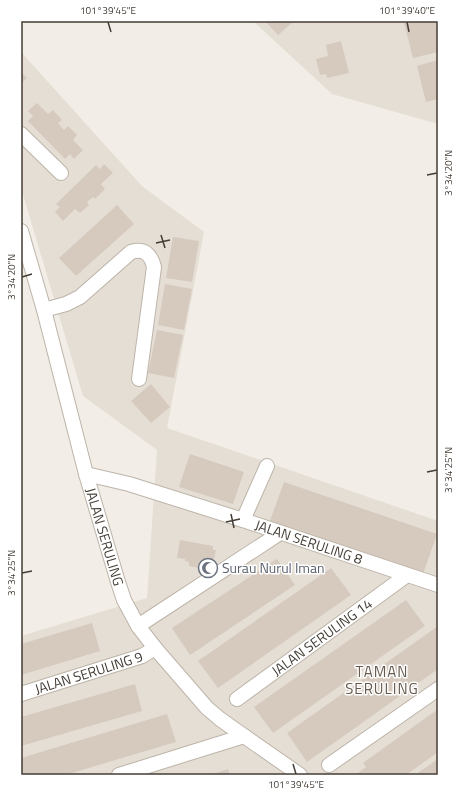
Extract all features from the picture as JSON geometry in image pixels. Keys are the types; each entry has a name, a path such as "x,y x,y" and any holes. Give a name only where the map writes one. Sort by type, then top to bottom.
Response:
{"street":[{"path":"21,134 60,173"},
{"name":"JALAN SERULING","path":"21,231 44,310 86,474 124,600 138,626 207,708 300,775"},
{"path":"44,310 66,304 80,297 131,252 138,250 146,253 152,258 154,267 139,379"},
{"path":"243,520 267,466"},
{"name":"JALAN SERULING 8","path":"86,474 129,484 438,585"},
{"path":"138,626 280,533"},
{"name":"JALAN SERULING 14","path":"237,700 407,575"},
{"name":"JALAN SERULING 9","path":"21,694 142,656 155,648"},
{"path":"329,765 438,689"},
{"path":"119,775 244,736"}],"shaded area":[{"path":"253,21 438,21 438,124 332,94"},
{"path":"21,52 142,186 204,232 167,428 438,521 438,775 21,775 21,636 147,598 157,450 83,396 21,188"}],"building":[{"path":"265,21 294,21 278,35"},
{"path":"412,21 435,21 438,34 438,52 413,58 404,23"},
{"path":"341,41 349,73 327,78 326,74 320,75 316,59 328,56 326,45"},
{"path":"438,60 438,99 426,102 417,66"},
{"path":"21,72 27,78 21,83"},
{"path":"37,103 48,114 53,110 62,120 58,123 64,130 68,126 77,135 73,140 83,150 74,159 70,154 65,159 28,121 33,116 28,111"},
{"path":"104,164 113,173 101,184 105,189 95,199 93,197 87,202 89,205 80,213 75,209 63,221 55,212 60,207 56,204 96,165 100,169"},
{"path":"117,205 134,224 76,276 59,258"},
{"path":"173,237 199,241 192,282 166,278"},
{"path":"165,284 192,289 184,330 158,325"},
{"path":"157,330 183,335 174,378 148,373"},
{"path":"151,384 170,407 151,423 131,401"},
{"path":"190,454 244,472 233,504 179,487"},
{"path":"284,482 437,534 423,574 270,521"},
{"path":"180,540 213,546 213,550 216,550 214,559 211,559 209,570 189,566 189,562 185,561 185,559 177,558"},
{"path":"277,559 295,585 190,655 172,628"},
{"path":"331,568 351,595 218,688 198,661"},
{"path":"406,600 425,626 273,733 254,707"},
{"path":"92,623 100,651 21,675 21,644"},
{"path":"438,626 438,669 307,762 287,733"},
{"path":"135,684 142,711 21,746 21,717"},
{"path":"438,709 438,752 406,775 355,775 366,767 363,763"},
{"path":"167,714 176,742 65,775 22,775 21,758"},
{"path":"438,759 438,775 415,775 422,770"},
{"path":"228,769 230,775 210,775"}],"place":[{"name":"Surau Nurul Iman","path":"208,568"}],"district":[{"name":"TAMAN SERULING","path":"382,680"}]}
